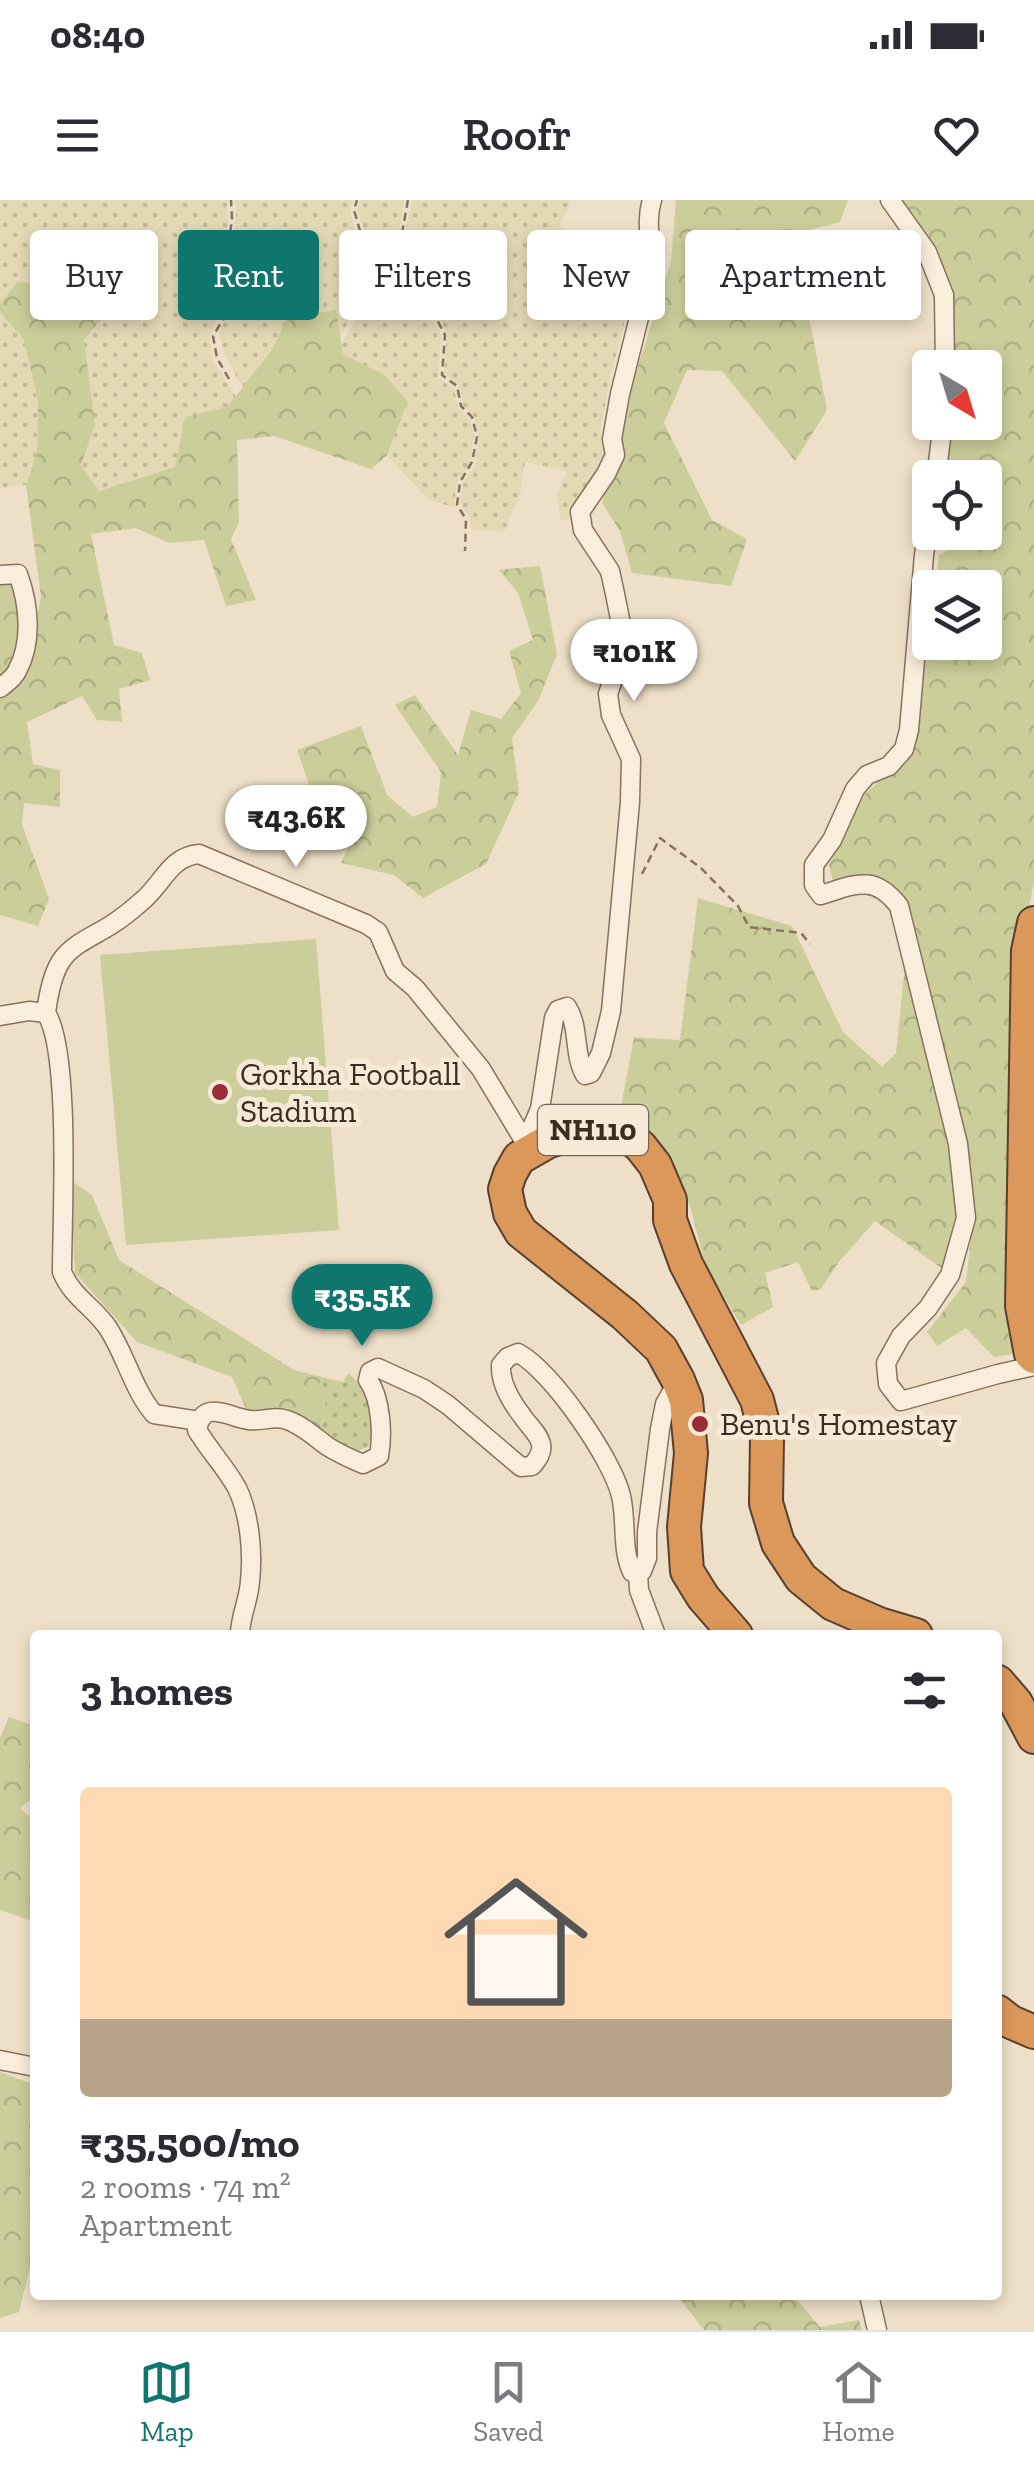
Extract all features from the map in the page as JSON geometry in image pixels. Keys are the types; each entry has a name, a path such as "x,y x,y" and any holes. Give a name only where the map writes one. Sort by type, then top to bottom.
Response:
{"highway":[{"path":"1034,923 1028,951 1022,1306 1034,1357"},
{"name":"NH110","path":"731,1630 702,1598 687,1571 684,1527 691,1452 686,1400 678,1380 660,1349 625,1315 521,1232 510,1212 505,1189 522,1150 575,1132 600,1129 625,1133 641,1146 670,1200 670,1220 686,1264 758,1400 766,1440 766,1503 778,1542 801,1578 833,1604 899,1630"},
{"path":"1002,1687 1016,1703 1034,1737"},
{"path":"1002,2015 1034,2032"}],"street":[{"path":"522,1150 540,1108 558,1010 567,1007 572,1014 580,1066 585,1075 592,1073 602,1053 611,1011 631,758 611,715 608,694 625,644 610,571 583,530 580,512 616,455 612,439 620,394 653,255 647,216 652,200"},
{"path":"890,200 927,252 944,295 945,350"},
{"path":"925,550 909,730 904,749 889,766 867,775 855,790 832,840 814,865 814,885 821,896 866,884 885,888 899,906 958,1144 966,1218 950,1275 886,1362 888,1384 901,1401 1034,1366"},
{"path":"0,576 18,574 24,590 28,643 16,674 0,688"},
{"path":"199,1421 154,1414 143,1402 106,1326 69,1288 62,1272 59,1066 56,1037 46,1013 62,960 78,944 149,895 185,856 199,854 366,924 378,932 396,971 415,988 482,1069 522,1150"},
{"path":"0,1016 29,1011 46,1013"},
{"path":"240,1630 250,1586 248,1528 238,1492 197,1430 199,1421 214,1410 248,1420 275,1416 298,1424 332,1449 363,1464 379,1456 381,1445 375,1389 368,1380 370,1372 378,1368 448,1405 522,1467 532,1466 542,1446 500,1377 500,1365 508,1356 518,1353 528,1358 577,1415 613,1475 621,1496 627,1560 632,1572 638,1574"},
{"path":"638,1574 647,1558 646,1532 660,1429 678,1380"},
{"path":"638,1574 639,1590 653,1630"},
{"path":"0,2060 30,2066"},
{"path":"870,2300 877,2330"}],"path":[{"path":"228,379 217,358 213,336 230,308 224,276 232,219 230,200"},
{"path":"357,200 354,210 360,230"},
{"path":"408,200 402,232 405,293 434,304 445,335 442,375 457,386 461,406 472,417 477,437 472,462 460,482 457,505 466,519 465,551"},
{"path":"641,877 660,838 701,868 738,906 749,927 801,933 810,944"}],"shaded area":[{"path":"0,200 227,200 227,230 178,230 178,320 217,320 209,336 213,360 236,397 227,408 186,417 176,467 99,491 81,465 95,425 83,340 100,320 158,320 158,230 30,230 30,283 17,282 0,304"},
{"path":"235,200 353,200 350,211 355,230 339,230 339,320 349,320 340,336 335,309 319,313 319,230 234,230"},
{"path":"360,200 404,200 400,230 364,230 357,210"},
{"path":"412,200 567,200 571,204 559,226 565,230 527,230 527,320 625,320 600,432 605,459 572,509 570,519 561,521 557,494 567,471 525,462 520,495 504,532 471,529 470,516 460,503 462,484 475,466 479,439 474,416 463,405 458,384 444,374 447,334 440,320 507,320 507,230 405,230"},
{"path":"0,312 24,340 38,401 37,453 26,485 0,488"},
{"path":"225,320 290,320 243,389 224,354 219,333"},
{"path":"356,320 433,320 442,337 438,378 454,389 458,407 470,420 474,437 470,463 457,482 454,507 428,500 387,455 407,401 383,374 343,354 341,344"}],"green space":[{"path":"676,200 848,200 840,222 809,230 685,230 685,320 810,320 827,410 795,461 722,371 687,370 664,423 712,520 747,539 731,586 632,573 620,531 602,503 653,320 665,320 665,280 671,261"},
{"path":"899,200 1034,200 1034,882 1019,955 1018,1353 994,1357 966,1328 937,1346 927,1332 966,1282 973,1220 965,1144 911,916 903,895 894,886 869,878 834,885 829,865 864,795 885,775 917,732 926,660 1002,660 1002,570 937,570 939,555 948,550 1002,550 1002,460 946,460 951,440 1002,440 1002,350 954,350 952,294 938,251"},
{"path":"17,282 30,283 30,320 101,320 84,340 95,425 81,465 99,491 175,467 185,417 227,407 271,351 286,321 319,320 319,313 336,309 343,354 383,374 408,401 387,455 371,469 274,436 237,440 239,522 231,539 256,600 226,606 204,540 169,543 136,528 91,534 114,645 142,653 150,680 119,689 122,722 97,720 82,696 27,722 33,764 60,770 60,807 24,803 22,824 49,899 38,926 0,915 0,692 33,638 41,597 26,485 37,453 38,401 24,340 0,312 0,304"},
{"path":"540,566 557,654 538,701 512,738 519,792 486,864 423,898 394,875 341,863 356,830 348,796 311,790 297,750 361,726 387,795 413,817 437,807 441,772 395,705 415,695 458,755 471,710 501,719 521,693 509,651 533,640 518,593 499,570"},
{"path":"6,580 15,587 20,635 0,678 0,584"},
{"path":"698,898 792,926 843,1032 882,1067 896,1053 905,965 950,1143 960,1217 944,1270 875,1221 821,1289 812,1291 798,1262 765,1273 773,1307 741,1325 705,1265 691,1209 679,1181 619,1118 634,1037 680,1040"},
{"name":"Gorkha Football Stadium","path":"316,939 339,1230 126,1245 100,955"},
{"path":"70,1180 92,1195 119,1260 294,1370 322,1377 316,1393 328,1408 320,1429 288,1410 247,1411 232,1377 137,1342 75,1273"},
{"path":"348,1373 367,1396 372,1425 369,1446 353,1453 320,1429 328,1408 316,1393 322,1377 343,1382"},
{"path":"9,1717 30,1724 30,1800 20,1808 30,1817 30,1920 0,1910 0,1738"},
{"path":"0,2072 30,2083 30,2267 19,2312 0,2318"},
{"path":"681,2300 797,2300 820,2327 859,2320 862,2330 704,2330"}],"place":[{"name":"Gorkha Football Stadium","path":"220,1092"},
{"name":"Benu's Homestay","path":"700,1424"}]}
